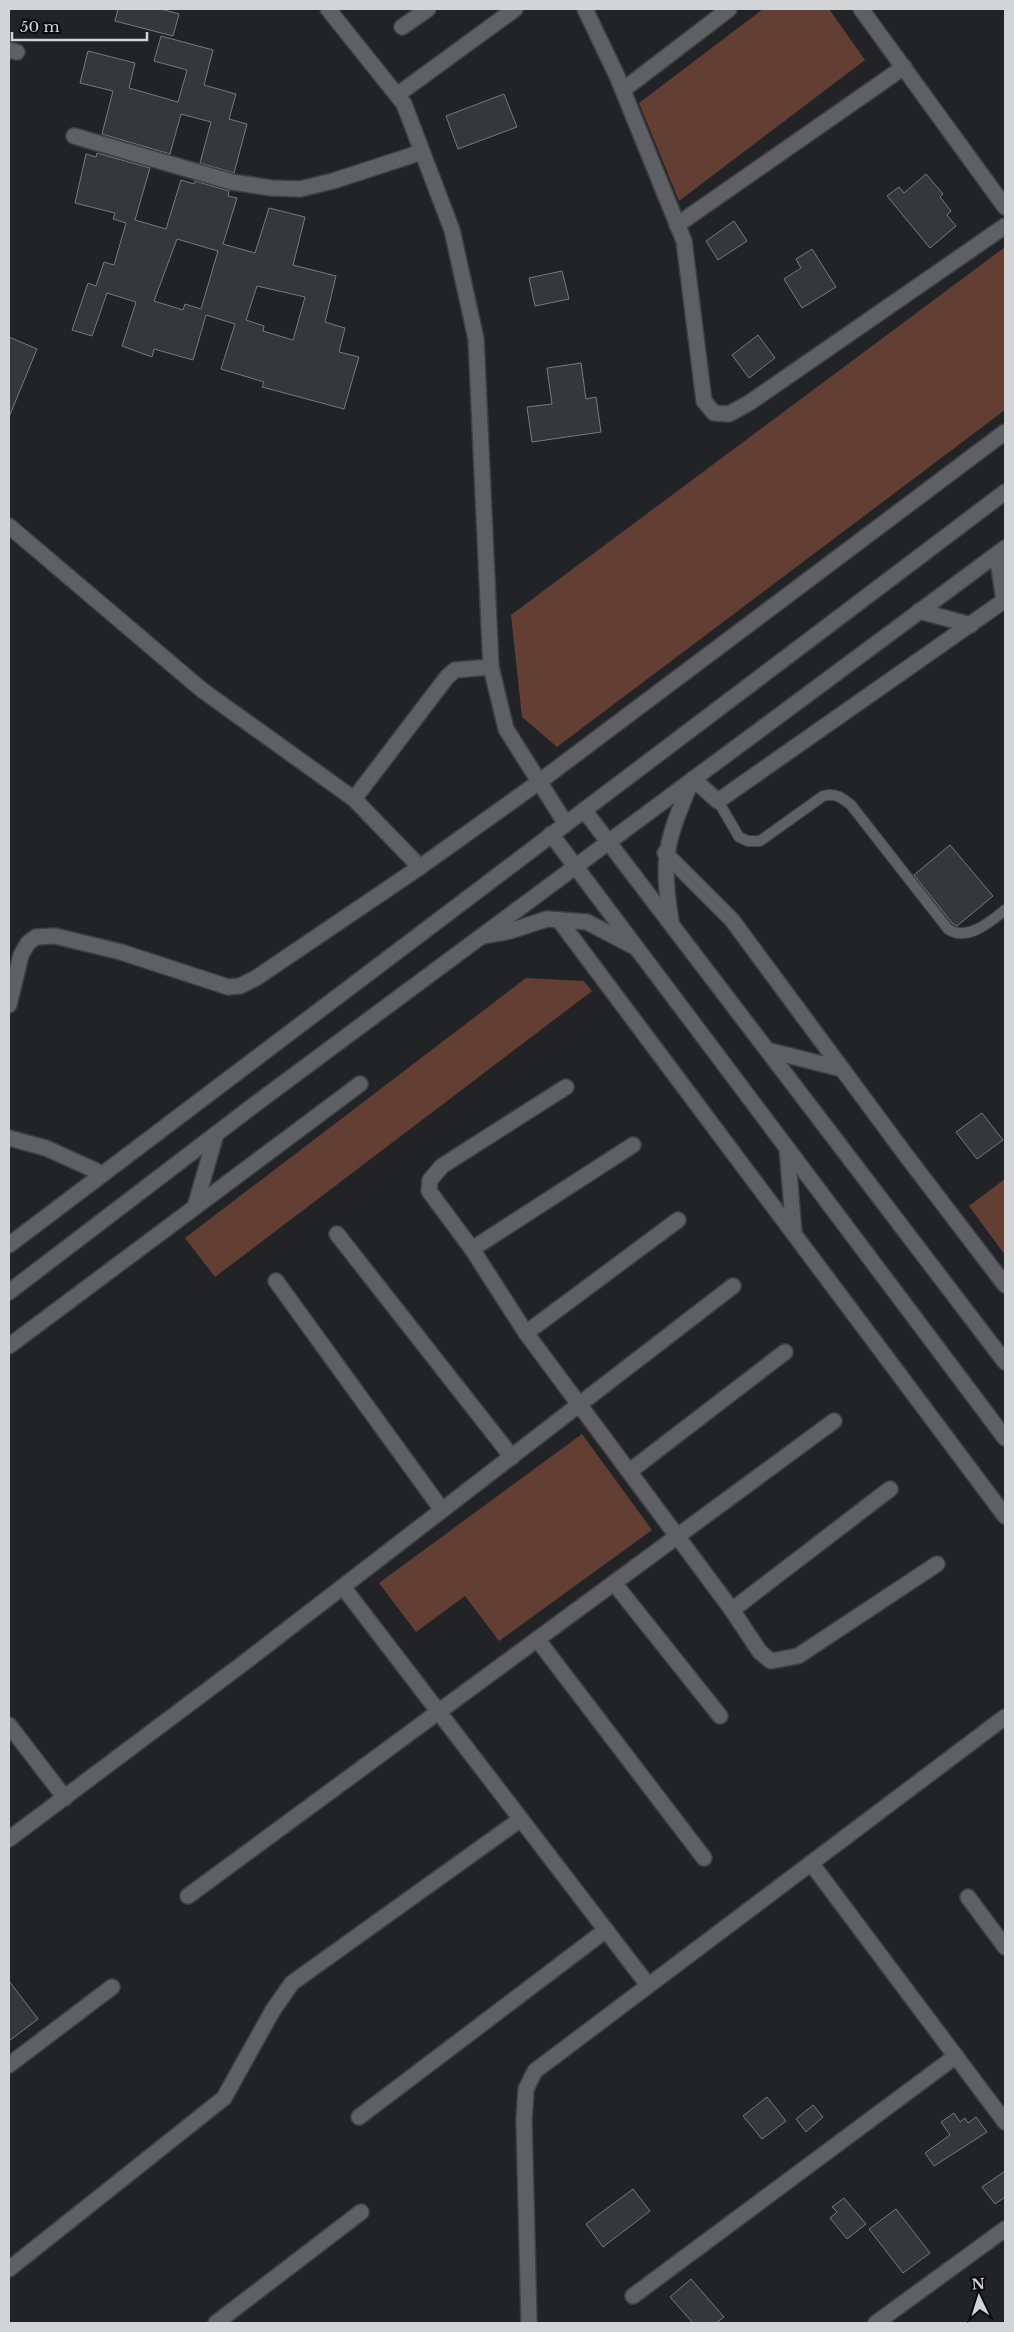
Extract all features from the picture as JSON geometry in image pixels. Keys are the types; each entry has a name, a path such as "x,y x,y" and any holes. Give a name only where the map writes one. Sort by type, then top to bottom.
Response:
{"street":[{"path":"328,9 404,104 452,230 476,339 484,478 491,667 506,729 566,824"},
{"path":"402,27 428,9"},
{"path":"397,95 515,9"},
{"path":"585,9 623,90 684,241 704,401 714,413 729,414 749,403 1005,226"},
{"path":"623,90 730,9"},
{"path":"861,9 1005,207"},
{"path":"677,225 904,68"},
{"path":"74,136 232,182 271,188 300,189 333,181 422,152"},
{"path":"9,1005 21,955 28,943 36,937 55,936 121,952 228,987 240,986 256,978 420,867 539,782 1005,432"},
{"path":"9,1244 1005,492"},
{"path":"9,526 202,690 354,799 420,867"},
{"path":"693,779 718,801 972,625 1004,600 998,561 1000,552"},
{"path":"9,1292 216,1134 919,610 1000,552"},
{"path":"919,610 972,625"},
{"path":"354,799 447,677 455,670 491,667"},
{"path":"671,923 665,887 666,853 670,831 693,779"},
{"path":"584,810 1005,1362"},
{"path":"552,834 1005,1438"},
{"path":"666,853 732,920 1005,1285"},
{"path":"480,937 510,931 547,919 587,922 636,947"},
{"path":"559,920 1005,1516"},
{"path":"767,1050 842,1069"},
{"path":"9,1346 360,1084"},
{"path":"566,1087 442,1166 430,1180 429,1191 472,1250 526,1333 732,1610 760,1652 771,1661 798,1656 937,1564"},
{"path":"195,1207 216,1134"},
{"path":"9,1138 46,1148 102,1174"},
{"path":"472,1250 633,1145"},
{"path":"787,1148 794,1233"},
{"path":"526,1333 678,1220"},
{"path":"337,1234 512,1457"},
{"path":"276,1281 442,1510"},
{"path":"9,1839 343,1587 733,1286"},
{"path":"630,1471 785,1352"},
{"path":"188,1896 834,1421"},
{"path":"732,1610 890,1489"},
{"path":"614,1583 720,1716"},
{"path":"343,1587 648,1985"},
{"path":"537,1639 704,1858"},
{"path":"529,2323 524,2120 526,2089 535,2071 1005,1717"},
{"path":"9,1725 65,1798"},
{"path":"9,2269 224,2098 273,2010 292,1983 521,1819"},
{"path":"811,1863 1005,2122"},
{"path":"968,1897 1005,1947"},
{"path":"359,2117 606,1930"},
{"path":"9,2066 112,1987"},
{"path":"632,2296 956,2056"},
{"path":"216,2323 362,2212"},
{"path":"876,2323 1005,2229"}],"lane":[{"path":"718,801 739,837 748,841 760,841 823,796 832,794 840,796 851,806 948,930 956,934 966,934 987,924 1005,910"}],"shaded area":[{"path":"763,9 829,9 865,60 679,201 639,103"},
{"path":"1005,247 1005,410 557,747 522,717 511,615"},
{"path":"526,978 584,981 592,991 215,1277 185,1238"},
{"path":"1005,1179 1005,1255 969,1206"},
{"path":"582,1434 652,1530 499,1641 465,1596 416,1632 379,1583"}],"building":[{"path":"118,9 161,9 179,14 173,36 115,21"},
{"path":"161,36 213,50 204,85 236,94 229,119 247,124 234,173 200,163 211,122 181,114 170,154 102,134 113,91 80,83 88,51 135,63 129,88 178,102 187,70 154,61"},
{"path":"504,94 517,127 458,149 446,116"},
{"path":"97,153 150,168 135,220 166,229 181,180 194,184 195,181 229,191 228,196 237,198 223,244 255,253 269,208 305,217 293,265 336,276 325,322 345,328 339,352 359,357 344,409 262,387 264,382 221,369 235,324 206,315 193,360 154,349 152,357 122,346 136,302 107,293 92,336 72,330 88,283 96,286 104,262 114,265 126,223 113,219 115,213 75,203 86,154 96,157","holes":["177,239 218,251 201,309 185,304 183,310 154,301","257,286 305,297 293,340 263,331 264,326 246,320"]},
{"path":"926,174 943,194 940,197 951,211 947,215 956,226 930,248 887,196 899,187 904,193"},
{"path":"734,221 747,241 718,260 706,241"},
{"path":"812,249 836,287 802,308 784,279 801,268 796,259"},
{"path":"562,271 569,299 535,306 529,278"},
{"path":"758,335 775,358 749,378 732,355"},
{"path":"9,337 37,349 9,417"},
{"path":"581,363 586,399 596,397 601,432 532,442 527,407 552,404 547,368"},
{"path":"950,845 993,896 957,926 952,923 914,875"},
{"path":"982,1113 1003,1140 977,1159 956,1132"},
{"path":"9,1981 38,2019 9,2041"},
{"path":"767,2097 786,2121 762,2139 743,2116"},
{"path":"813,2105 823,2117 806,2132 796,2119"},
{"path":"954,2113 960,2122 965,2118 968,2123 976,2117 987,2132 934,2166 925,2153 950,2135 941,2122"},
{"path":"1005,2171 1005,2197 995,2204 982,2187"},
{"path":"633,2189 650,2211 603,2247 586,2224"},
{"path":"844,2198 866,2224 847,2239 830,2218 837,2212 832,2207"},
{"path":"896,2209 930,2253 903,2273 869,2229"},
{"path":"691,2279 724,2317 716,2323 693,2323 670,2297"}]}
